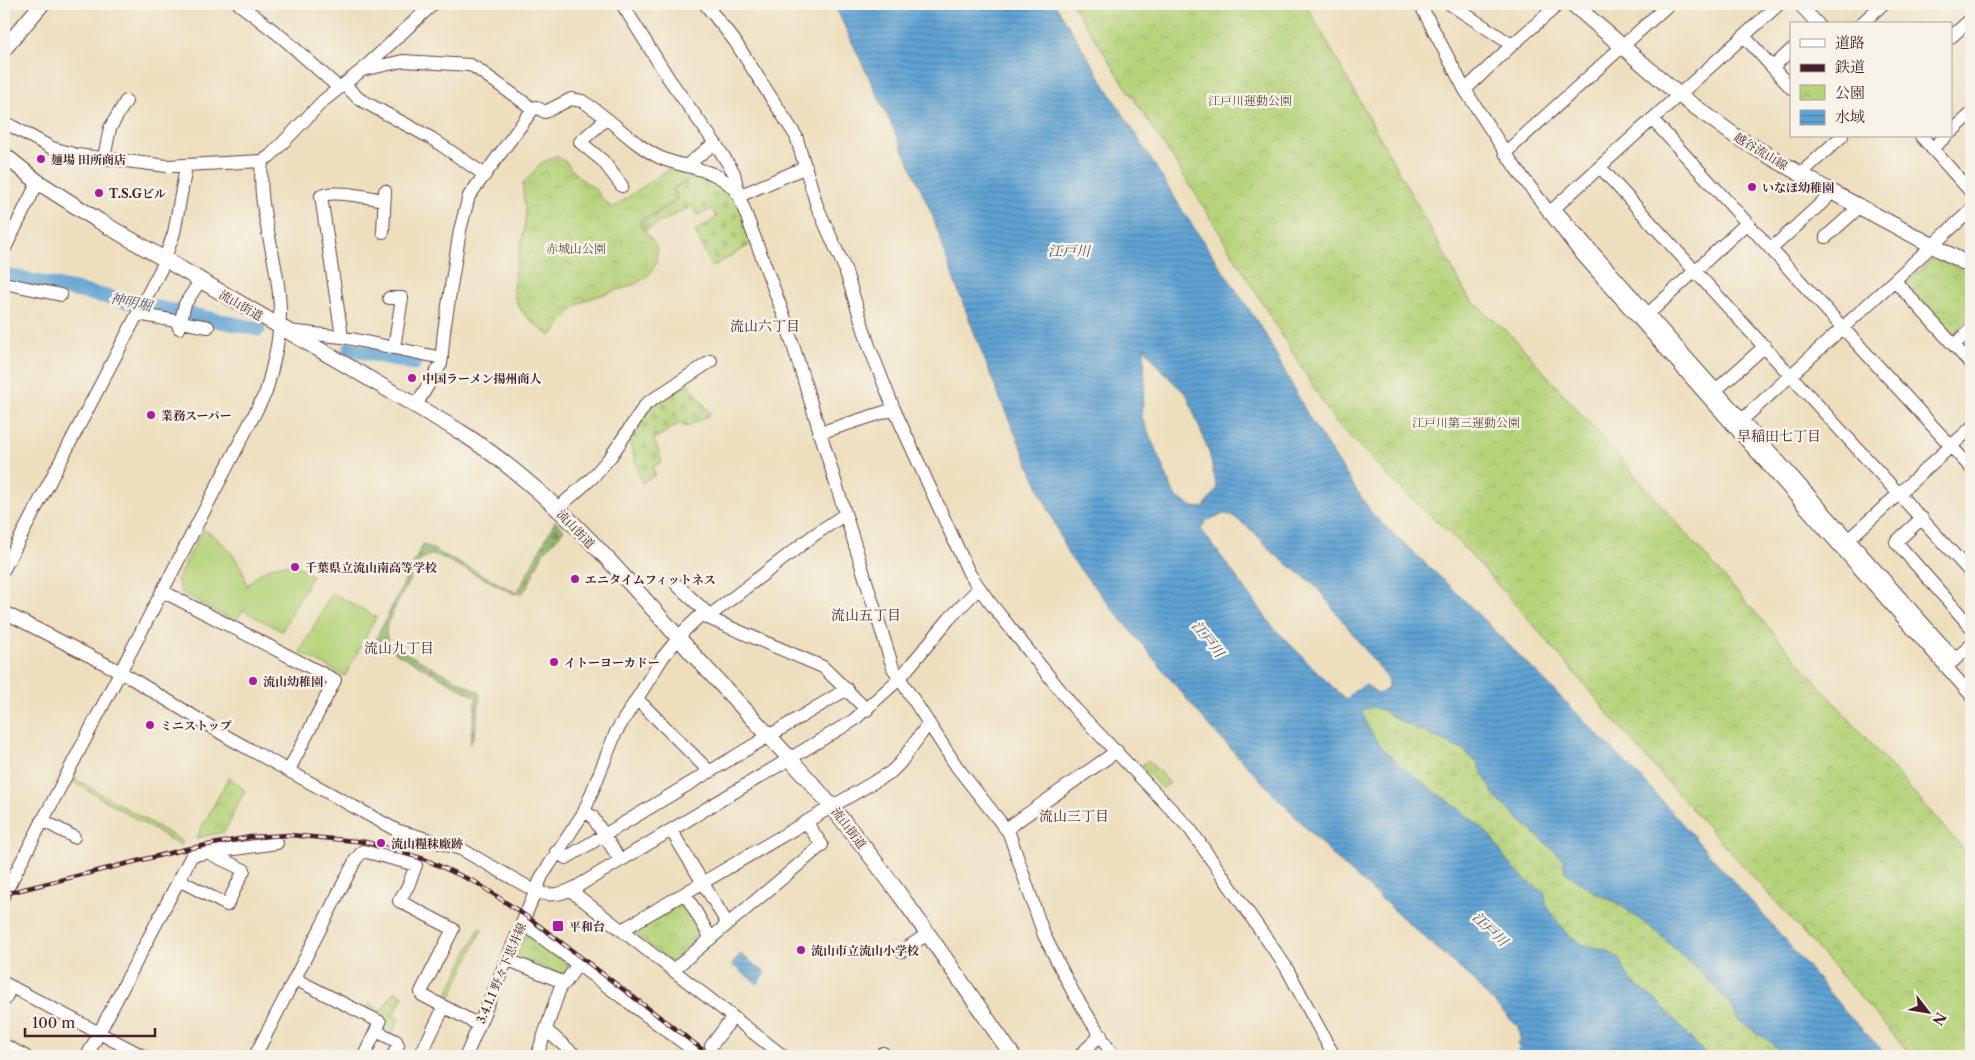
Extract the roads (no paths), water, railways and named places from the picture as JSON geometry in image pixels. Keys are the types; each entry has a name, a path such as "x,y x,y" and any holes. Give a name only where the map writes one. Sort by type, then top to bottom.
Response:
{"main road":[{"path":"4,49 42,4"},
{"name":"越谷流山線","path":"1573,4 1679,95 1738,138 1830,191 1971,266"},
{"name":"流山街道","path":"4,156 38,182 164,260 416,405 477,442 510,467 557,509 679,638 832,807 1013,1056"}],"street":[{"path":"239,4 359,99 416,129 485,175"},
{"path":"4,122 62,152 151,165 186,167 262,161 270,156 313,110 362,70 372,58 433,4"},
{"path":"622,4 669,79 734,173 739,196 784,316 888,659 960,771 1006,829 1044,935 1073,992 1113,1056"},
{"path":"705,4 734,40 796,136 817,206 845,269 862,328 894,409 961,558 979,588 1060,690 1183,821 1198,840 1286,967 1334,1056"},
{"path":"1420,4 1465,90 1505,153 1552,211 1648,314 1849,539 1951,663 1971,695"},
{"path":"1450,4 1512,45"},
{"path":"1465,90 1559,4"},
{"path":"1505,153 1668,4"},
{"path":"1552,211 1779,4"},
{"path":"1800,4 1816,22"},
{"path":"1863,22 1883,4"},
{"path":"1952,36 1971,19"},
{"path":"1744,36 1790,87"},
{"path":"1773,67 1790,51"},
{"path":"362,70 403,61 470,66 476,68 533,109"},
{"path":"416,405 441,364 444,331 463,215 471,193 536,107 545,112 574,98 589,105 661,158 713,173 726,180 739,196"},
{"path":"104,158 110,128 126,101"},
{"path":"1952,131 1971,114"},
{"path":"606,119 580,142 602,161 622,186"},
{"path":"1652,119 1971,468"},
{"path":"1803,176 1808,167 1837,138"},
{"path":"1923,138 1971,192"},
{"path":"1932,149 1944,138"},
{"path":"687,165 715,143"},
{"path":"4,895 266,392 283,329 279,292 260,190 262,161"},
{"path":"4,570 164,260 178,216 186,167"},
{"path":"739,196 806,167"},
{"path":"1600,167 1971,573"},
{"path":"4,250 38,182"},
{"path":"1771,249 1820,204 1830,191"},
{"path":"342,337 321,196 325,194 384,196 383,232"},
{"path":"1826,237 1855,212 1858,206"},
{"path":"1742,420 1971,210"},
{"path":"1552,211 1577,249 1644,327 1951,663"},
{"path":"1648,314 1747,223"},
{"path":"180,323 185,304 200,281"},
{"path":"1895,281 1971,364"},
{"path":"4,283 61,295"},
{"path":"389,298 402,298 394,348"},
{"path":"138,312 180,323 208,327"},
{"path":"283,329 342,337 442,358"},
{"path":"1954,345 1971,329"},
{"path":"1716,390 1765,346"},
{"path":"557,509 592,478 610,456 646,404 711,361"},
{"path":"819,434 894,409"},
{"path":"1849,539 1971,428"},
{"name":"3.4.1.1 野々下思井線","path":"466,1056 535,890 556,852 584,812 611,742 637,699 679,638 705,614 844,515"},
{"path":"1922,518 1896,542 1971,627"},
{"path":"678,585 705,614 823,666 867,710"},
{"path":"4,612 120,672 223,734 396,830 461,849 535,890 553,895 570,890 789,760 867,710 900,678 949,619 979,588"},
{"path":"162,591 335,680 289,770"},
{"path":"1951,663 1971,645"},
{"path":"556,852 566,858 847,689"},
{"path":"637,699 710,772"},
{"path":"622,930 896,768 929,723"},
{"path":"1006,829 1117,751"},
{"path":"584,812 592,816 620,860"},
{"path":"42,820 74,837"},
{"path":"672,970 822,845 806,822"},
{"path":"671,830 727,923"},
{"path":"87,1056 192,855 242,846 277,843"},
{"path":"255,1056 356,859 363,851 416,865 408,886 399,901 453,929 421,989 422,995 479,1024"},
{"path":"179,880 227,905 244,870 210,853"},
{"path":"570,890 783,1056"},
{"path":"684,893 710,937"},
{"path":"522,923 700,1056"},
{"path":"902,952 926,935"},
{"path":"506,959 565,983 578,964"},
{"path":"295,979 380,1022 364,1056"},
{"path":"537,1056 562,982"},
{"path":"4,1001 7,985 143,1056"},
{"path":"420,1056 444,1007"},
{"path":"711,1046 733,1017"},
{"path":"546,1030 576,1056"},
{"path":"376,1031 396,1041 398,1045 393,1056"},
{"path":"1079,1056 1101,1035"},
{"path":"4,1045 25,1056"}],"water":[{"name":"江戸川","path":"834,4 1055,4 1184,213 1263,330 1311,421 1373,515 1454,590 1647,784 1773,926 1848,1015 1888,1056 1785,1056 1769,1041 1738,1020 1732,1006 1715,987 1657,932 1619,904 1596,893 1565,872 1563,859 1495,797 1478,764 1463,750 1398,720 1382,710 1372,707 1362,710 1369,728 1381,746 1397,762 1475,822 1492,838 1514,868 1545,893 1546,905 1566,933 1582,944 1606,950 1620,959 1626,973 1635,984 1659,1003 1707,1056 1546,1056 1543,1053 1533,1056 1515,1056 1520,1048 1517,1045 1520,1039 1518,1027 1466,974 1333,856 1210,727 1069,556 1000,399 954,280 933,217","holes":["1144,347 1163,372 1187,395 1209,452 1217,489 1203,508 1193,507 1175,496 1141,415 1145,388","1222,514 1232,515 1255,533 1274,554 1314,584 1388,679 1388,688 1379,694 1366,685 1355,690 1346,700 1274,628 1201,529 1206,521"]},
{"path":"740,954 766,973 758,984 732,965"}],"waterway":[{"name":"神明堀","path":"4,275 258,329"},
{"name":"神明堀","path":"350,349 414,363"}],"railway":[{"path":"4,894 186,849 250,837 290,835 366,842 424,859 477,883 529,918 711,1056"}],"place":[{"name":"麺場 田所商店","path":"41,159"},
{"name":"いなほ幼稚園","path":"1752,187"},
{"name":"T.S.Gビル","path":"99,193"},
{"name":"中国ラーメン揚州商人","path":"412,378"},
{"name":"業務スーパー","path":"151,415"},
{"name":"千葉県立流山南高等学校","path":"295,567"},
{"name":"エニタイムフィットネス","path":"575,579"},
{"name":"イトーヨーカドー","path":"554,662"},
{"name":"流山幼稚園","path":"253,681"},
{"name":"ミニストップ","path":"150,725"},
{"name":"流山糧秣廠跡","path":"381,843"},
{"name":"平和台","path":"558,926"},
{"name":"流山市立流山小学校","path":"801,950"}],"district":[{"name":"流山六丁目","path":"765,326"},
{"name":"早稲田七丁目","path":"1779,436"},
{"name":"流山五丁目","path":"866,615"},
{"name":"流山九丁目","path":"399,648"},
{"name":"流山三丁目","path":"1074,816"}],"park label":[{"name":"江戸川運動公園","path":"1250,100"},
{"name":"赤城山公園","path":"576,248"},
{"name":"江戸川第三運動公園","path":"1466,422"}]}
